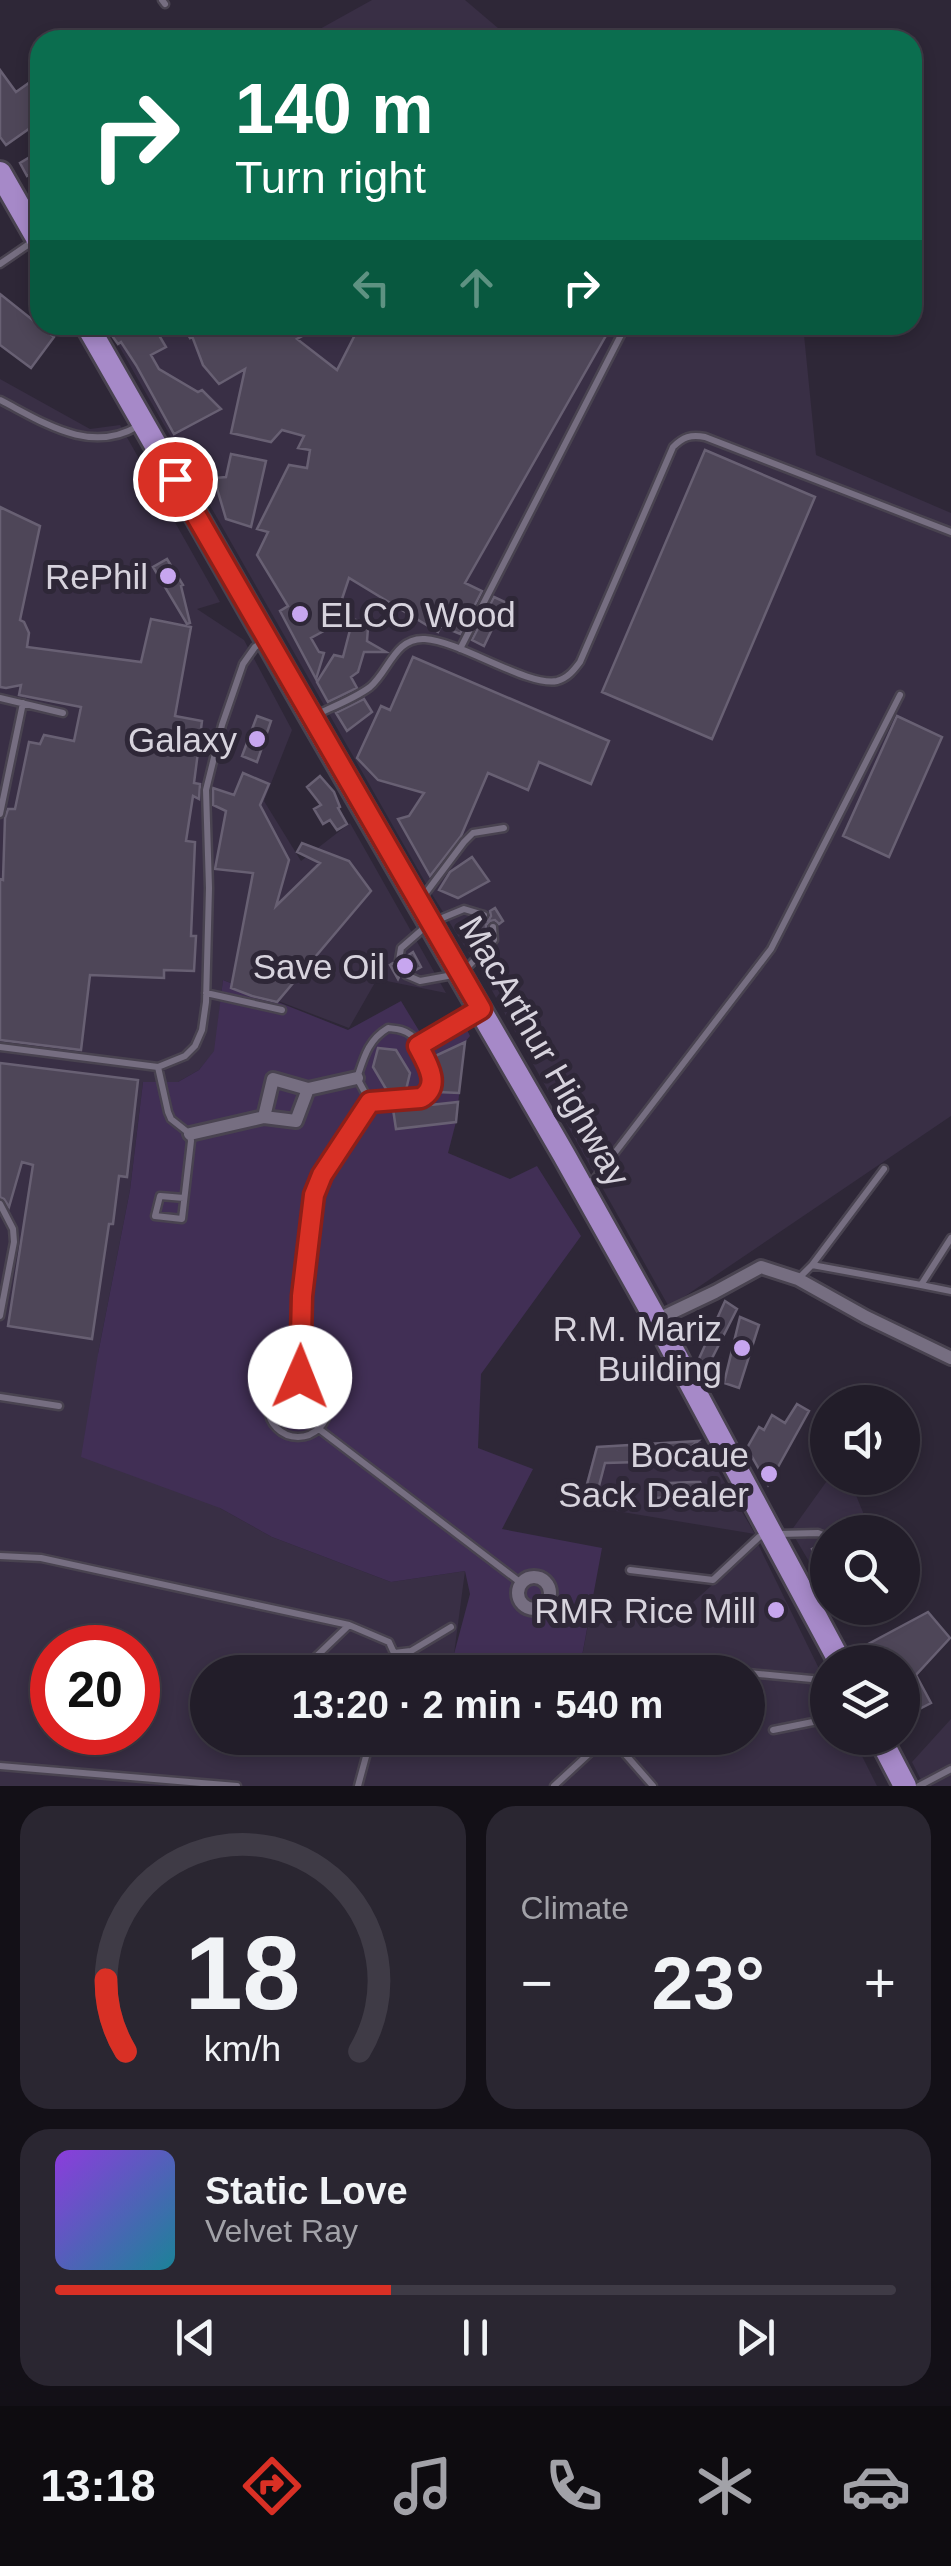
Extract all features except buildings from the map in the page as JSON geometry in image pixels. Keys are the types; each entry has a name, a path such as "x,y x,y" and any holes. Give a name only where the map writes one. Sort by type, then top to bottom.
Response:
{"highway":[{"path":"0,173 30,207"},
{"name":"MacArthur Highway","path":"93,335 582,1186 831,1645"},
{"path":"889,1755 905,1786"}],"street":[{"path":"264,1116 272,1079 308,1089 356,1078"},
{"path":"190,1134 264,1116 296,1121 308,1089"},
{"path":"656,1320 761,1267 798,1279 951,1358"}],"lane":[{"path":"0,264 30,246"},
{"path":"460,649 622,335"},
{"path":"0,400 68,435 121,435 142,423"},
{"path":"310,718 369,687 406,643 420,638 438,640 537,679 556,681 570,674 580,662 672,448 694,435 951,532"},
{"path":"0,1048 158,1067 184,1056 195,1046 202,1030 206,994 206,790 222,725 244,664 255,647 266,640"},
{"path":"582,1186 594,1180 771,949 900,696"},
{"path":"0,698 62,714"},
{"path":"0,814 23,703"},
{"path":"419,902 473,833 504,828"},
{"path":"399,960 401,948 432,922 464,909 484,914"},
{"path":"406,975 420,981 461,974 494,940 494,927"},
{"path":"206,994 282,1010"},
{"path":"418,1046 481,1009"},
{"path":"388,1028 400,1028 418,1046 429,1069 432,1090 421,1098 370,1102 356,1078 369,1044 388,1028"},
{"path":"158,1067 171,1118 190,1134 191,1141 182,1219 154,1216 160,1196 184,1198"},
{"path":"300,1377 302,1296 314,1195 322,1175 370,1102"},
{"path":"798,1279 812,1266 884,1169"},
{"path":"0,1204 14,1229 0,1316"},
{"path":"921,1286 951,1238"},
{"path":"812,1266 951,1291"},
{"path":"300,1377 318,1384 328,1400 329,1411 319,1430 296,1438 276,1428 268,1404 271,1394 286,1380 300,1377"},
{"path":"0,1397 59,1406"},
{"path":"319,1430 521,1583"},
{"path":"630,1570 713,1580 759,1538 810,1532"},
{"path":"0,1556 41,1558 349,1625 389,1642 394,1653 411,1651 451,1627"},
{"path":"318,1655 349,1625"},
{"path":"765,1675 810,1679"},
{"path":"773,1730 810,1722"},
{"path":"358,1786 366,1755"},
{"path":"554,1786 589,1755"},
{"path":"624,1755 653,1786"},
{"path":"0,1766 237,1786"},
{"path":"919,1786 951,1769"}],"shaded area":[{"path":"372,0 465,0 500,30 318,30"},
{"path":"113,335 804,335 816,455 951,513 951,1116 669,1307 490,987 433,896"},
{"path":"0,379 90,429 120,425 220,602 197,609 244,640 292,730 264,801 301,861 350,823 446,993 377,979 349,1028 223,980 215,1051 199,1070 178,1082 143,1082 130,1190 98,1354 220,1508 272,1537 391,1582 465,1571 454,1654 458,1655 190,1655 190,1755 765,1755 765,1655 582,1655 588,1625 682,1612 758,1544 810,1650 810,1755 862,1755 877,1786 0,1786"},
{"path":"223,980 348,1030 401,1001 421,1034 458,1011 470,1036 465,1042 456,1122 448,1153 510,1179 537,1166 581,1236 481,1374 478,1448 533,1469 502,1529 602,1548 582,1655 454,1654 470,1594 465,1571 391,1582 272,1537 220,1508 81,1457 130,1190 143,1082 178,1082 199,1070 214,1051"},
{"path":"700,1440 755,1534 580,1505 596,1446"},
{"path":"817,1495 856,1495 864,1515 810,1515 810,1563 791,1531"},
{"path":"951,1719 951,1786 924,1786 912,1762"}],"place":[{"name":"RePhil","path":"168,576"},
{"name":"ELCO Wood","path":"300,614"},
{"name":"Galaxy","path":"257,739"},
{"name":"Save Oil","path":"405,966"},
{"name":"R.M. Mariz Building","path":"742,1348"},
{"name":"Bocaue Sack Dealer","path":"769,1474"},
{"name":"RMR Rice Mill","path":"776,1610"}],"route":[{"path":"175,479 481,1009 418,1046 432,1083 428,1095 370,1102 322,1175 314,1195 306,1257 300,1377"}]}
